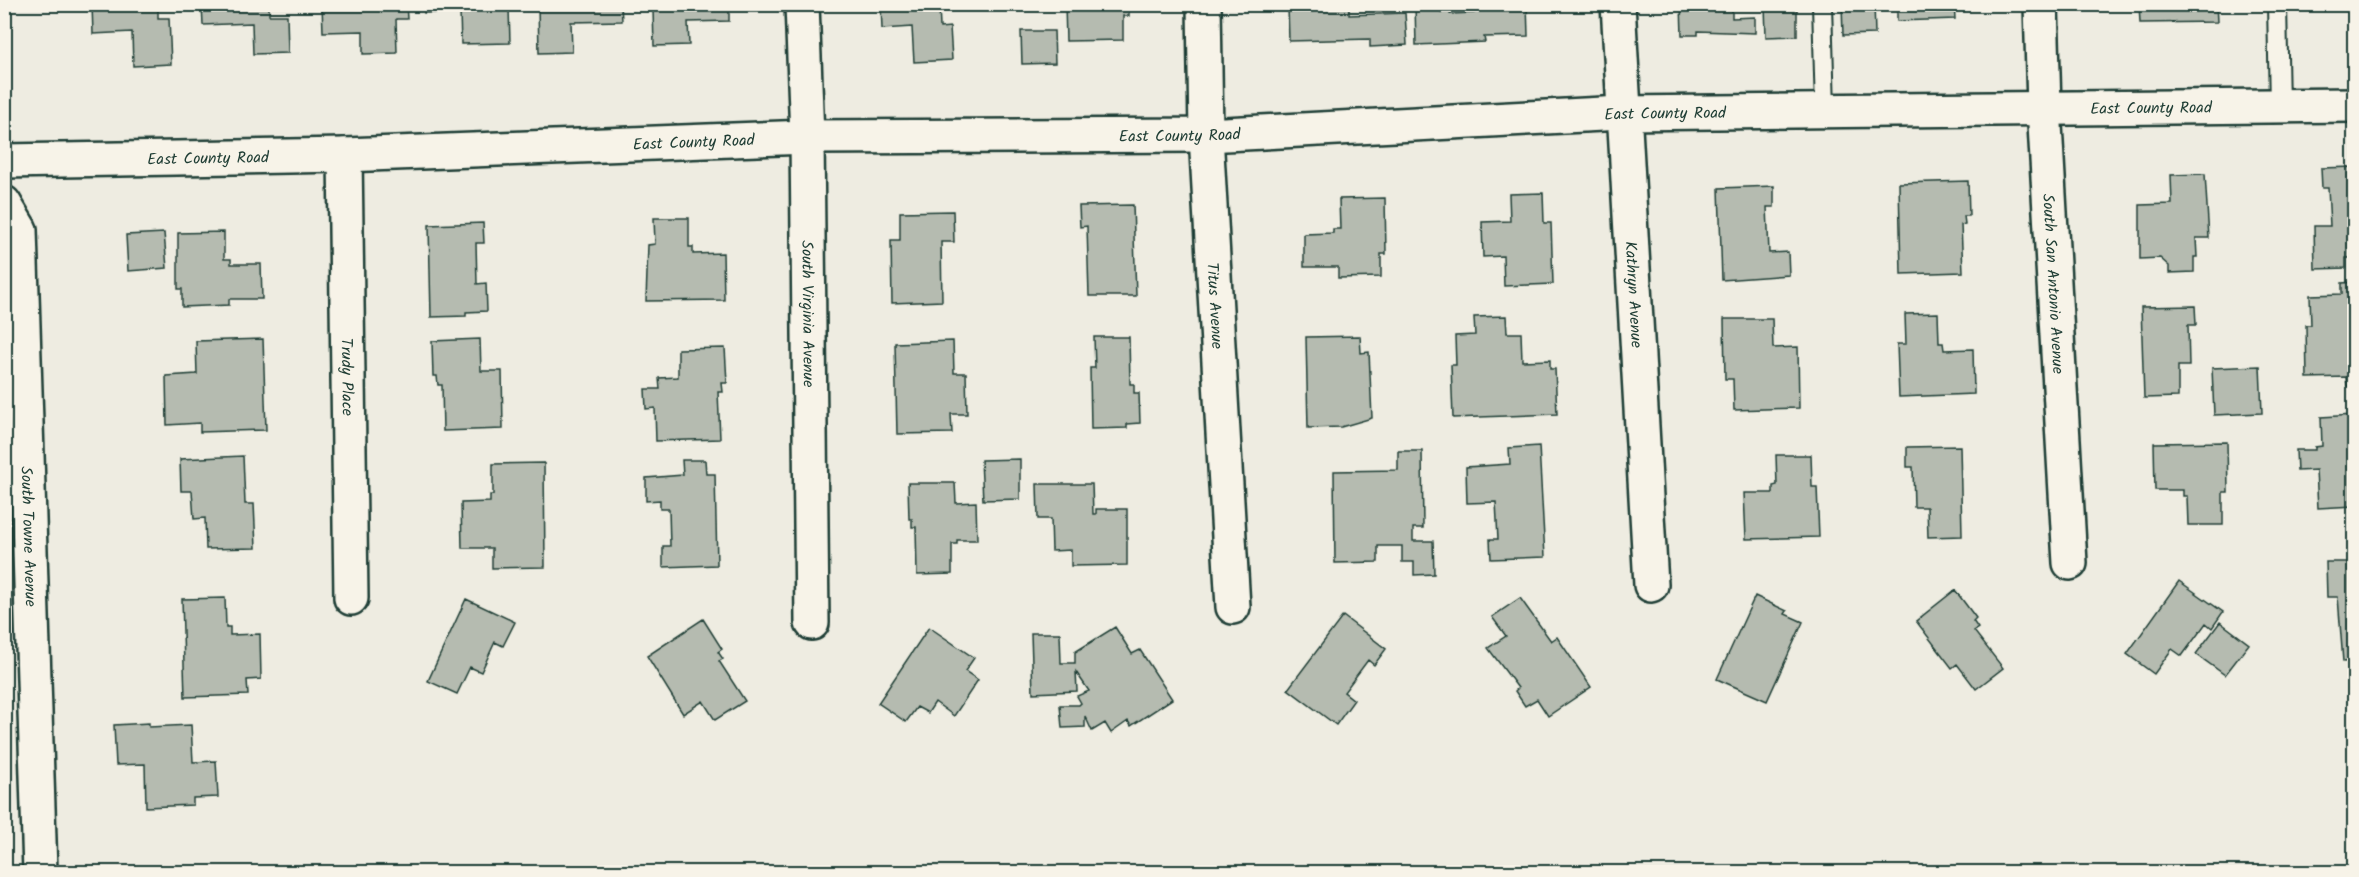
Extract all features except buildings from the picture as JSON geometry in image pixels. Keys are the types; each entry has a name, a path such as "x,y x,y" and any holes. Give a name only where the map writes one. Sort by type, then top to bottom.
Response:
{"street":[{"name":"South Virginia Avenue","path":"802,4 807,137 812,623"},
{"name":"Titus Avenue","path":"1204,4 1206,135 1233,607"},
{"name":"Kathryn Avenue","path":"1618,4 1622,113 1651,585"},
{"name":"South San Antonio Avenue","path":"2041,4 2044,107 2070,563"},
{"name":"East County Road","path":"4,161 345,155 807,137 1206,135 1622,113 2355,105"},
{"name":"Trudy Place","path":"345,155 351,598"},
{"name":"South Towne Avenue","path":"4,203 20,230 40,873"}],"lane":[{"path":"1822,4 1825,110"},
{"path":"2277,4 2279,106"}]}
